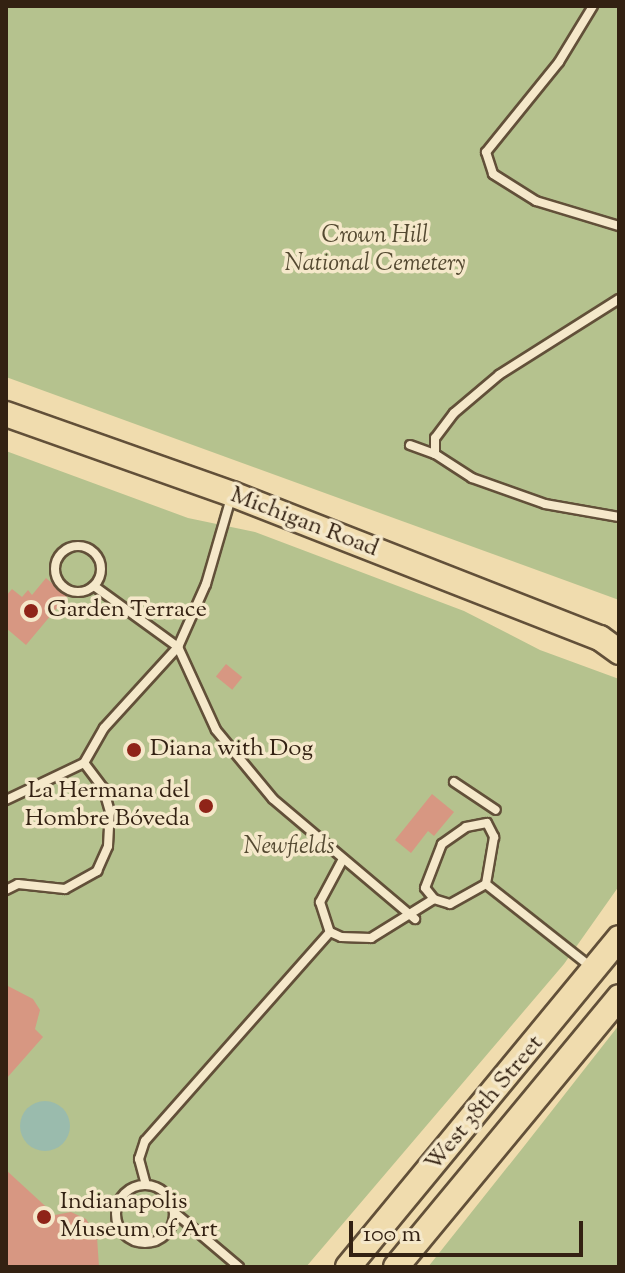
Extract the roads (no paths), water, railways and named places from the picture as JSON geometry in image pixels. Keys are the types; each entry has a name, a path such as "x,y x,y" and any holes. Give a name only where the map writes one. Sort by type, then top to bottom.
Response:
{"main road":[{"name":"Michigan Road","path":"6,414 232,494 613,643"},
{"name":"West 38th Street","path":"348,1267 619,938"},
{"name":"West 38th Street","path":"396,1267 619,997"}],"lane":[{"path":"593,6 559,62 486,152 493,174 536,201 619,226"},
{"path":"435,454 435,438 454,413 499,375 619,299"},
{"path":"410,445 435,454 472,478 545,504 619,517"},
{"path":"6,800 84,763 104,728 178,647 206,584 232,494"},
{"path":"94,586 101,572 94,551 79,546 62,553 55,567 60,583 73,591 94,586 178,647 192,687 228,746 273,799 413,916"},
{"path":"6,890 18,884 65,889 97,871 108,846 110,812 103,788 84,763"},
{"path":"454,782 496,810"},
{"path":"487,823 494,837 486,884 450,904 434,899 425,888 442,844 466,827 487,823"},
{"path":"330,932 320,902 343,859"},
{"path":"486,884 595,970"},
{"path":"330,932 371,938 413,916 434,899"},
{"path":"146,1185 139,1159 145,1141 330,932"},
{"path":"146,1185 166,1194 174,1212 239,1267"},
{"path":"146,1185 121,1199 116,1218 122,1232 139,1242 158,1240 168,1232 174,1212"}],"place":[{"name":"Garden Terrace","path":"31,611"},
{"name":"Diana with Dog","path":"134,750"},
{"name":"La Hermana del Hombre Bóveda","path":"206,806"},
{"name":"Indianapolis Museum of Art","path":"44,1217"}],"park label":[{"name":"Crown Hill National Cemetery","path":"375,251"},
{"name":"Newfields","path":"289,848"}]}
